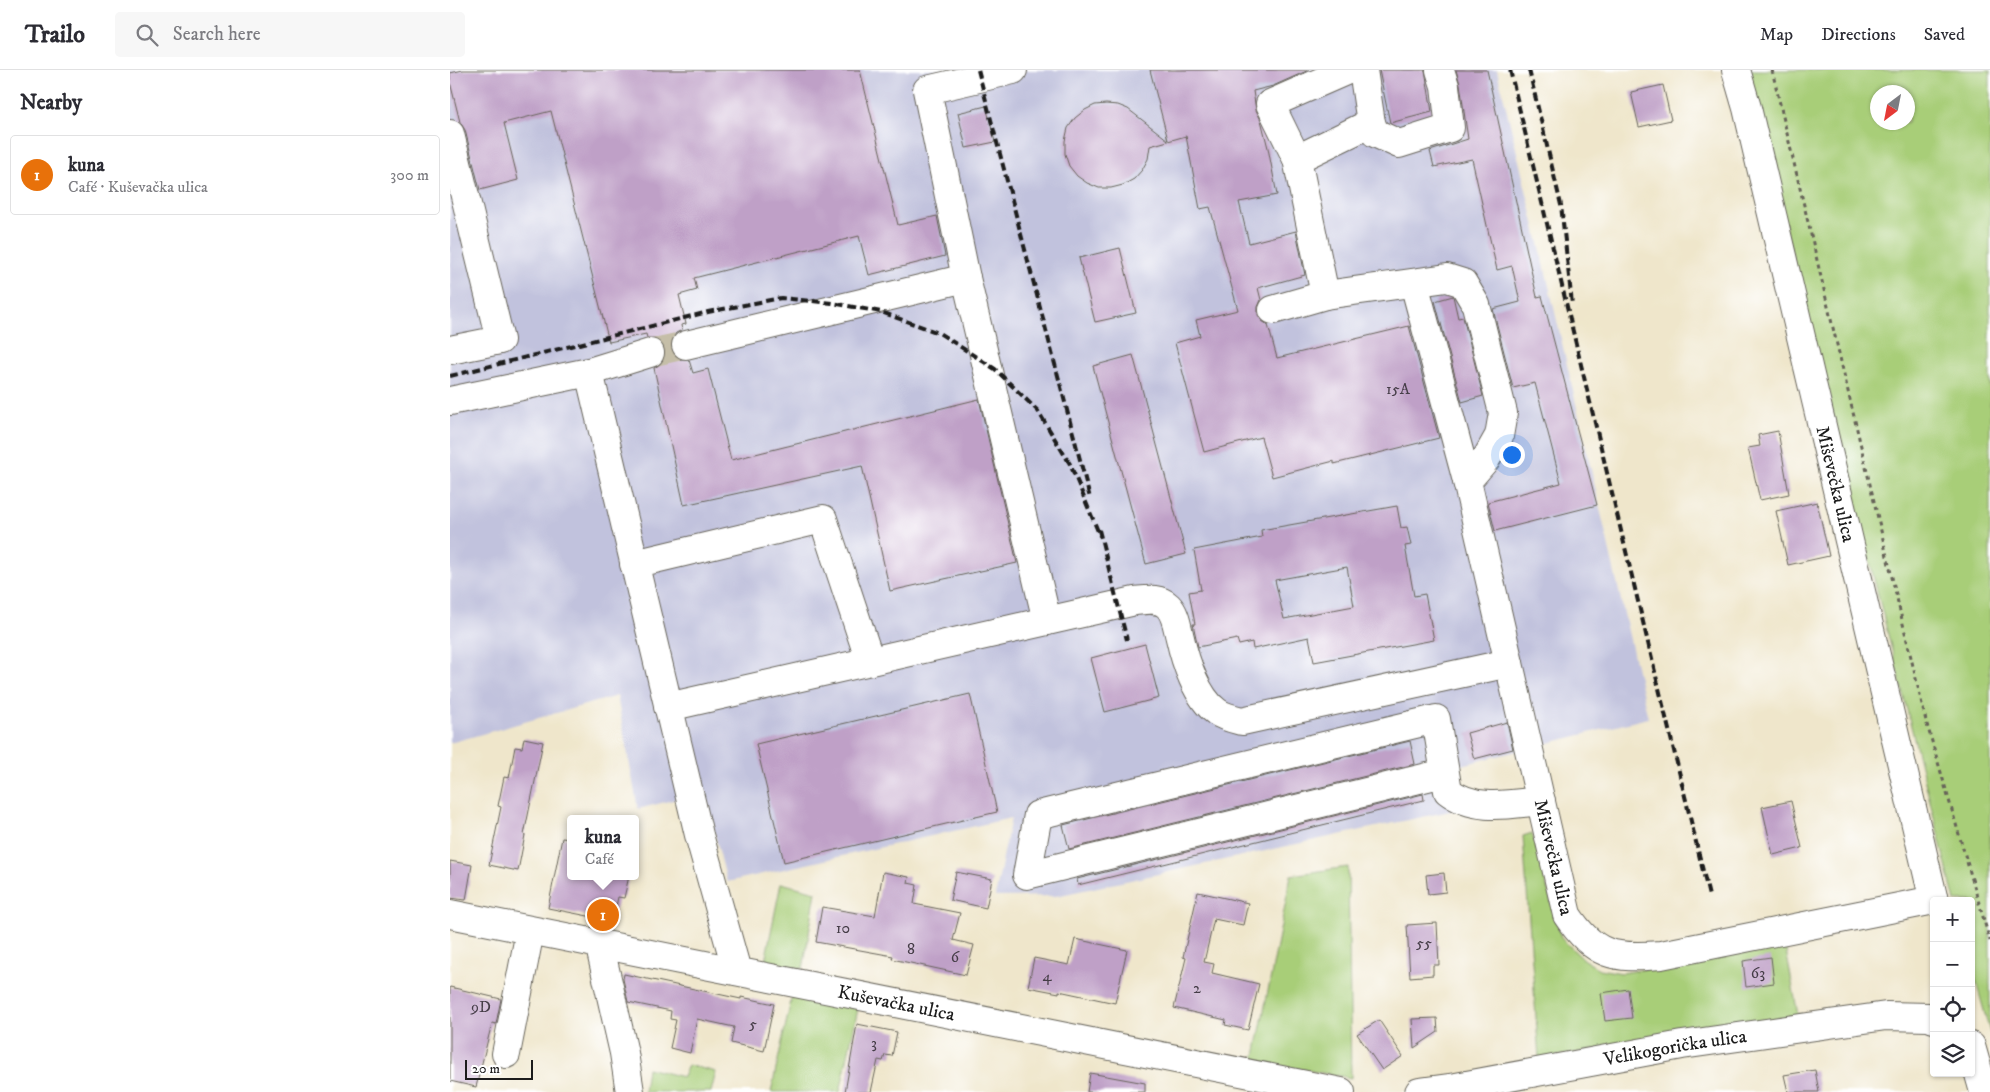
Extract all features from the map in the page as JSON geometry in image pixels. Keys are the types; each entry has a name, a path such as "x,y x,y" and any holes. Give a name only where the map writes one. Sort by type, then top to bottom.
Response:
{"street":[{"path":"1013,70 925,80 966,278 1048,621"},
{"path":"1325,296 1297,159 1270,104 1348,70"},
{"path":"1363,70 1371,123 1375,132 1399,144 1450,128 1445,86 1440,70"},
{"name":"Miševečka ulica","path":"1736,70 1749,118 1933,897"},
{"path":"1297,159 1371,123"},
{"path":"450,134 500,340 450,350"},
{"path":"686,345 966,278"},
{"path":"1273,310 1325,296 1447,278 1463,283 1476,305 1503,413 1499,436 1486,459 1467,481"},
{"name":"Miševečka ulica","path":"1414,283 1467,481 1478,537 1567,915 1579,934 1594,946 1632,958 1661,955 1930,901"},
{"path":"450,401 590,372 650,353"},
{"path":"590,372 699,835 737,971"},
{"path":"634,564 823,518 870,660"},
{"path":"668,707 1135,601 1156,600 1167,605 1174,615 1182,647 1205,701 1217,712 1242,721 1509,663"},
{"path":"1444,773 1027,875 1038,815 1436,719 1448,791 1468,802 1481,805 1504,805 1540,801"},
{"name":"Kuševačka ulica","path":"450,914 1341,1092"},
{"path":"506,1054 530,931"},
{"path":"599,943 624,1053 630,1092"},
{"name":"Velikogorička ulica","path":"1419,1092 1456,1087 1682,1045 1886,1016 1930,1017"},
{"path":"1975,1059 1984,1092"}],"path":[{"path":"1772,70 1926,721 1990,941"}],"shaded area":[{"path":"450,70 1497,70 1543,260 1648,718 1458,766 1464,808 1056,896 995,897 1011,818 727,882 704,792 638,809 617,696 450,743"}],"green space":[{"path":"1746,70 1990,70 1990,1033 1975,978 1975,897 1954,897"},
{"path":"1532,833 1561,938 1584,960 1599,969 1622,973 1785,945 1798,1015 1539,1059 1523,836"},
{"path":"1348,867 1351,1078 1254,1061 1291,875"},
{"path":"781,883 816,892 803,969 765,961"},
{"path":"792,996 858,1009 840,1092 771,1092"},
{"path":"688,1065 716,1072 711,1092 644,1092 647,1068 683,1077"}],"building":[{"path":"463,70 860,70 898,225 937,216 945,256 869,275 859,236 694,278 697,290 679,295 686,324 681,325 682,330 676,333 671,340 671,349 675,356 681,360 689,360 693,373 708,369 731,460 979,399 1017,563 890,591 862,466 684,505 654,368 662,363 665,356 665,348 660,341 654,338 647,338 646,334 609,342 551,111 504,123 518,180 480,190 465,130 460,122 450,82 450,73"},
{"path":"1150,70 1309,70 1273,86 1253,91 1256,110 1261,120 1268,148 1277,195 1239,202 1249,243 1296,231 1305,275 1258,288 1261,300 1258,307 1258,315 1268,325 1277,358 1409,326 1439,438 1272,477 1261,437 1204,452 1175,343 1200,336 1196,320 1238,310 1210,207 1200,209 1186,136 1150,146 1148,159 1134,179 1123,185 1111,188 1099,188 1077,176 1069,166 1065,154 1068,128 1075,118 1095,105 1118,105 1128,109 1168,140"},
{"path":"1379,70 1425,70 1432,112 1390,123"},
{"path":"1456,70 1487,70 1537,297 1542,296 1597,505 1495,531 1488,502 1561,483 1535,383 1513,388 1493,309 1520,302 1512,266 1497,270 1472,159 1434,167 1430,151 1468,139 1460,84"},
{"path":"1663,85 1671,120 1639,127 1631,92"},
{"path":"986,106 995,142 966,148 958,113"},
{"path":"1120,248 1136,313 1095,322 1079,258"},
{"path":"1453,296 1458,318 1463,317 1483,396 1462,402 1435,301"},
{"path":"1133,355 1186,554 1146,564 1093,366"},
{"path":"1778,431 1789,494 1760,500 1748,448 1760,446 1758,435"},
{"path":"1817,502 1829,556 1788,565 1776,511"},
{"path":"1397,506 1401,528 1407,527 1411,545 1405,546 1414,596 1425,594 1434,640 1314,662 1309,637 1253,649 1252,642 1239,645 1237,639 1198,647 1189,592 1201,590 1194,550 1262,537 1261,530","holes":["1347,567 1354,606 1284,619 1275,580"]},
{"path":"1145,644 1159,698 1105,712 1091,658"},
{"path":"970,694 997,812 784,862 756,744"},
{"path":"1507,722 1513,749 1474,759 1467,733"},
{"path":"524,738 543,742 518,871 489,865 501,807 498,806 504,777 509,778 515,747 522,748"},
{"path":"1410,741 1415,764 1069,849 1063,825"},
{"path":"1423,794 1424,800 1078,885 1077,879"},
{"path":"1791,801 1802,848 1773,855 1762,807"},
{"path":"562,838 567,839 567,880 628,880 624,898 618,897 613,921 548,908"},
{"path":"450,861 472,865 466,900 450,898"},
{"path":"883,872 909,877 908,883 917,885 914,904 960,913 953,940 974,945 966,975 892,959 893,956 816,942 822,907 875,916"},
{"path":"956,872 992,879 986,908 950,900"},
{"path":"1444,873 1446,892 1428,894 1426,875"},
{"path":"1198,892 1248,903 1243,925 1214,919 1204,962 1214,964 1212,973 1259,984 1248,1030 1225,1025 1226,1020 1174,1008 1186,958 1183,957"},
{"path":"1437,923 1439,965 1433,965 1433,975 1410,977 1407,925"},
{"path":"1075,939 1127,950 1115,1003 1059,991 1059,993 1028,987 1034,958 1069,965"},
{"path":"1771,957 1774,983 1746,987 1743,961"},
{"path":"624,974 741,999 741,997 774,1004 764,1051 731,1043 734,1027 697,1019 690,1053 670,1048 676,1020 670,1019 671,1011 628,1002 623,979"},
{"path":"450,987 501,999 496,1024 492,1023 476,1087 450,1081"},
{"path":"1628,989 1632,1018 1605,1021 1601,993"},
{"path":"1437,1018 1438,1032 1414,1048 1412,1019"},
{"path":"1379,1020 1403,1056 1382,1070 1357,1034"},
{"path":"857,1024 897,1032 892,1056 885,1055 883,1061 878,1060 871,1092 845,1092"},
{"path":"1815,1070 1819,1092 1788,1092 1784,1075"},
{"path":"1090,1073 1145,1083 1145,1092 1087,1092"}],"tunnel":[{"path":"650,353 686,345"}],"railway":[{"path":"978,70 1090,498"},
{"path":"1510,70 1709,896"},
{"path":"1529,70 1561,205 1572,304"},
{"path":"450,376 708,312 781,298 832,303 881,312 939,333 995,369 1038,411 1070,464 1100,536"},
{"path":"1099,530 1127,640"}],"place":[{"name":"kuna","path":"603,915"}]}
